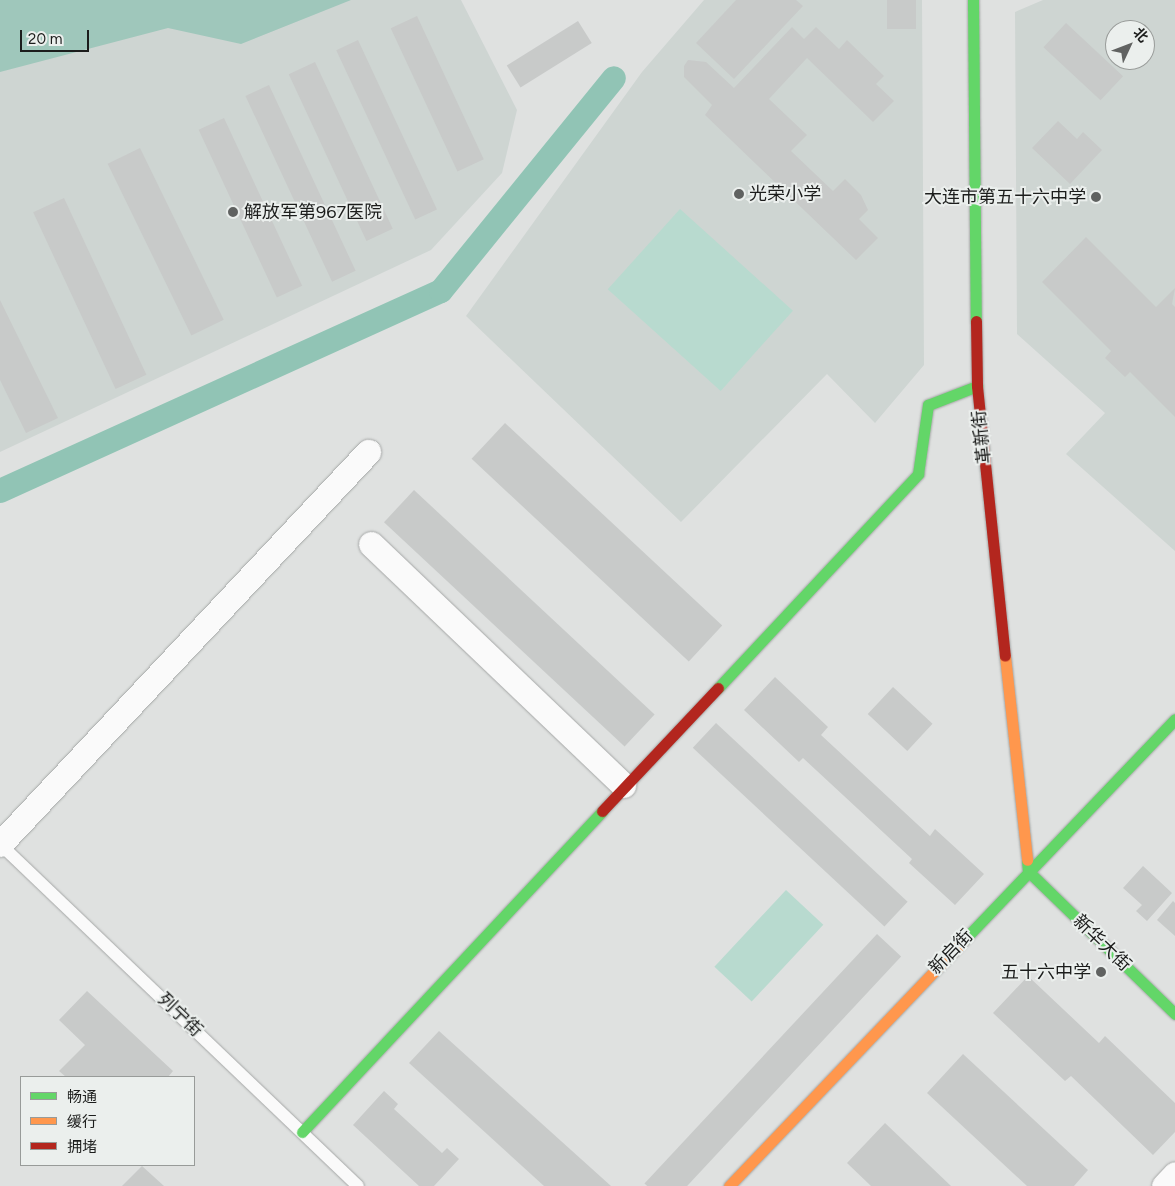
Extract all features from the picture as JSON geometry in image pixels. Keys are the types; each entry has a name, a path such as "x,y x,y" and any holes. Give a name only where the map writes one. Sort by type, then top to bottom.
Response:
{"street":[{"name":"革新街","path":"973,0 977,386 1028,871"},
{"path":"302,1132 623,786 918,474 928,405 977,386"},
{"path":"0,844 368,452"},
{"path":"371,544 623,786"},
{"name":"新启街","path":"729,1186 1175,719"},
{"name":"新华大街","path":"1028,871 1175,1014"},
{"path":"1164,1186 1175,1174"}],"lane":[{"name":"列宁街","path":"0,844 358,1186"}],"shaded area":[{"name":"解放军第967医院","path":"325,0 461,0 517,110 502,173 431,250 0,452 0,50"},
{"name":"光荣小学","path":"704,0 922,0 924,365 875,423 827,374 681,522 466,316 642,72"},
{"name":"大连市第五十六中学","path":"1043,0 1175,0 1175,551 1066,454 1105,413 1017,334 1015,12"}],"green space":[{"path":"0,0 351,0 241,44 168,28 0,72"},
{"path":"680,209 793,311 721,391 608,289"},
{"path":"786,890 823,925 752,1002 714,967"}],"building":[{"path":"736,0 796,0 803,6 734,79 696,43"},
{"path":"887,0 916,0 916,29 887,29"},
{"path":"417,16 484,159 457,171 391,28"},
{"path":"578,21 592,43 521,88 507,66"},
{"path":"1066,23 1105,59 1105,70 1116,70 1123,76 1101,100 1043,47"},
{"path":"792,27 804,39 816,27 839,49 847,40 884,76 876,84 894,101 873,122 807,58 769,99 807,135 791,151 833,191 845,179 861,195 868,210 859,219 878,238 856,260 705,115 712,105 684,77 684,66 688,60 706,62 734,88"},
{"path":"358,40 437,209 415,220 336,50"},
{"path":"315,62 393,229 366,241 289,74"},
{"path":"269,85 356,271 332,282 245,96"},
{"path":"224,118 302,286 277,298 199,130"},
{"path":"1058,121 1077,139 1083,132 1102,150 1070,184 1032,148"},
{"path":"140,148 224,320 191,335 108,164"},
{"path":"64,198 146,375 116,389 33,212"},
{"path":"1086,237 1156,307 1175,288 1172,304 1175,307 1175,417 1130,372 1125,377 1105,358 1111,351 1042,282"},
{"path":"0,300 58,418 26,433 0,380"},
{"path":"505,423 722,626 689,661 472,459"},
{"path":"414,490 655,714 625,747 384,522"},
{"path":"775,677 828,727 821,735 930,836 935,829 984,874 955,905 909,863 912,859 803,758 799,762 744,710"},
{"path":"893,687 932,724 907,751 868,714"},
{"path":"716,723 908,902 884,927 693,748"},
{"path":"1143,866 1172,893 1147,921 1136,911 1142,905 1123,888"},
{"path":"1173,901 1175,903 1175,936 1157,920"},
{"path":"877,934 901,957 687,1186 647,1186 644,1183"},
{"path":"1028,976 1099,1043 1105,1036 1175,1103 1175,1132 1153,1155 1071,1076 1065,1081 993,1013"},
{"path":"87,991 173,1071 169,1076 65,1076 59,1071 85,1045 59,1020"},
{"path":"439,1031 611,1186 544,1186 409,1063"},
{"path":"963,1054 1088,1170 1074,1186 1027,1186 927,1093"},
{"path":"384,1091 398,1104 394,1109 442,1153 447,1148 459,1159 434,1186 419,1186 353,1125"},
{"path":"885,1123 951,1186 871,1186 847,1163"},
{"path":"142,1166 164,1186 122,1186"}],"waterway":[{"path":"0,491 441,291 614,78"}],"traffic: fast":[{"path":"973,0 976,321"},
{"path":"718,688 918,474 928,405 977,386"},
{"path":"962,942 1175,719"},
{"path":"302,1132 602,811"},
{"path":"1027,860 1028,871 1175,1014"}],"traffic: slow":[{"path":"1005,656 1027,860"},
{"path":"729,1186 962,942"}],"traffic: jam":[{"path":"976,321 977,386 1005,656"},
{"path":"602,811 718,688"}],"place":[{"name":"光荣小学","path":"739,194"},
{"name":"大连市第五十六中学","path":"1096,197"},
{"name":"解放军第967医院","path":"233,212"},
{"name":"五十六中学","path":"1101,972"}]}
